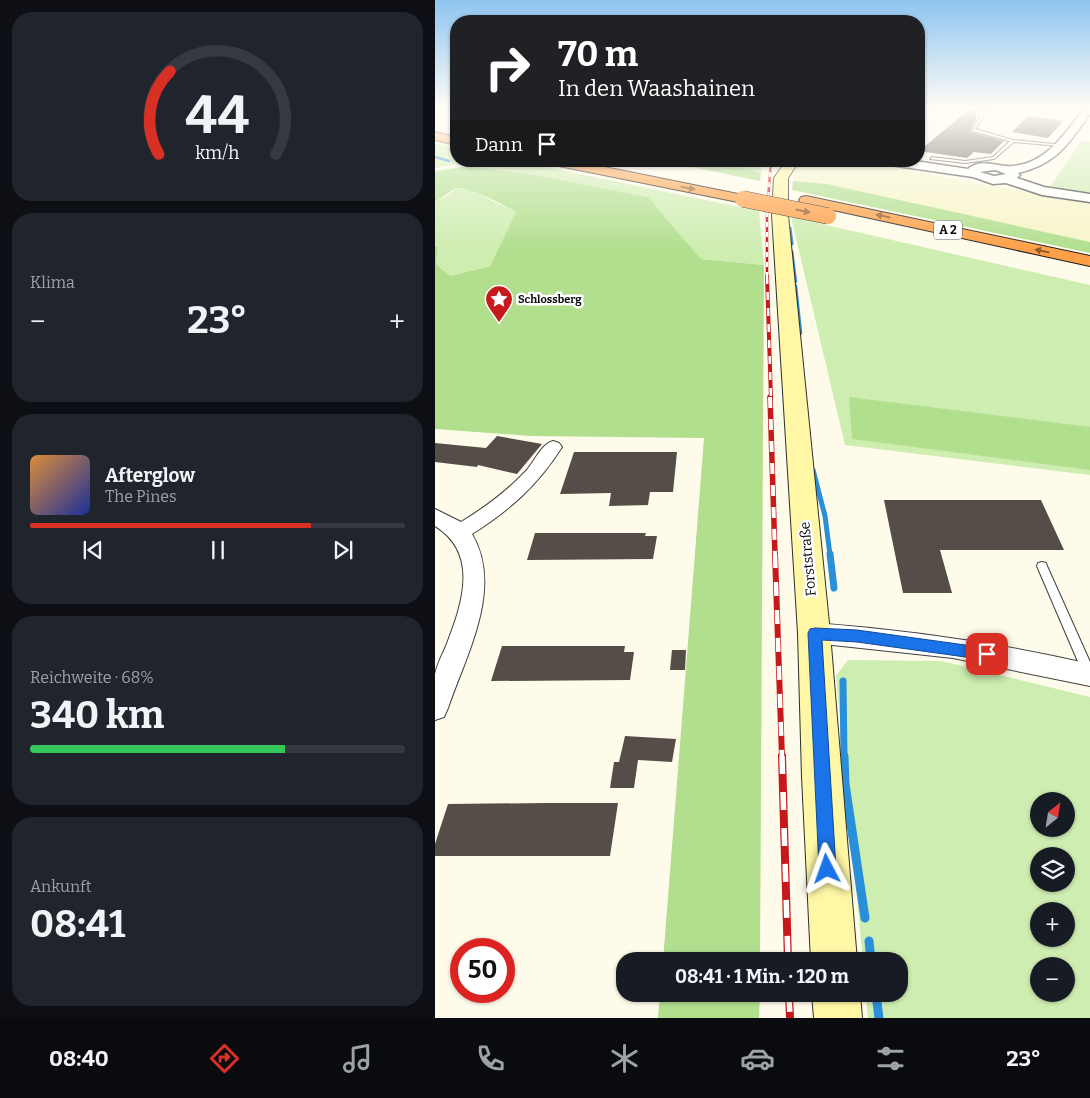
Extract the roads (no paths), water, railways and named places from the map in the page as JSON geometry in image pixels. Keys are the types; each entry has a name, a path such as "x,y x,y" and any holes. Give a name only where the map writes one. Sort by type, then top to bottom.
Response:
{"highway":[{"name":"A 2","path":"584,167 828,216 1090,273"},
{"name":"A 2","path":"687,174 1090,261"}],"main road":[{"name":"Forststraße","path":"789,167 781,178 780,215 796,430 815,633 821,777 833,952"},
{"path":"837,1002 838,1018"}],"street":[{"path":"925,166 975,174 988,179 1008,175 1043,162 1051,157"},
{"path":"1008,175 1042,191 1090,198"},
{"path":"460,532 503,506 521,490 539,470 553,447"},
{"path":"435,516 447,521 460,532 467,541 476,568 473,604 435,708"},
{"path":"815,633 857,636 987,654 1090,675"}],"lane":[{"path":"932,158 965,162 996,157"},
{"path":"1042,566 1090,675"}],"waterway":[{"path":"435,157 449,161"},
{"path":"790,228 792,244"},
{"path":"792,252 795,277"},
{"path":"794,276 795,281"},
{"path":"795,286 800,333"},
{"path":"813,470 825,516 830,555"},
{"path":"830,554 834,588"},
{"path":"843,681 844,758"},
{"path":"844,756 845,784 865,918"},
{"path":"869,941 870,952"},
{"path":"877,1002 879,1018"}],"railway":[{"path":"767,276 767,213 771,167"},
{"path":"767,276 771,399"},
{"path":"770,397 775,555"},
{"path":"775,554 782,758"},
{"path":"782,756 788,952"},
{"path":"789,1002 790,1018"}],"place":[{"name":"Schlossberg","path":"499,323"}]}
